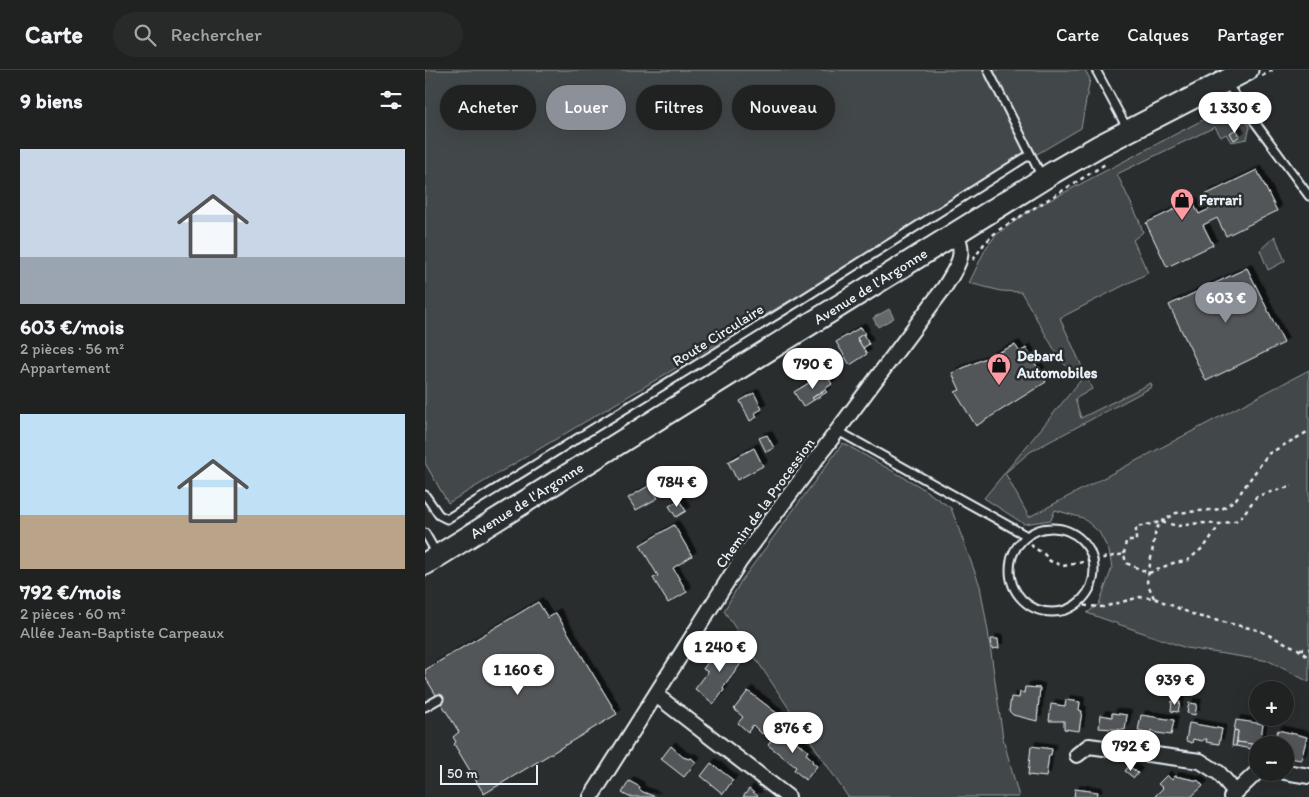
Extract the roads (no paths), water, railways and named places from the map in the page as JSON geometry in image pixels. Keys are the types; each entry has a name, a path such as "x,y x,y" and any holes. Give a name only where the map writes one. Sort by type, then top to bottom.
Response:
{"main road":[{"name":"Avenue de l'Argonne","path":"431,560 819,319 955,232 1043,179 1128,131 1247,70"}],"street":[{"name":"Chemin de la Procession","path":"595,795 740,561 944,288 962,251 955,232"},
{"path":"657,695 788,797"},
{"path":"1077,755 1089,746 1200,760 1219,773 1233,795 1249,780"},
{"path":"1294,774 1309,776"}],"lane":[{"path":"988,70 1043,179"},
{"path":"1096,70 1128,131"},
{"path":"1225,81 1309,196"},
{"name":"Route Circulaire","path":"425,495 439,515 447,519 453,516 1026,157 1031,157"},
{"path":"837,431 1027,536"},
{"path":"1053,528 1066,530 1078,536 1087,546 1095,571 1092,584 1086,596 1076,605 1063,611 1048,612 1034,608 1022,600 1014,588 1010,574 1011,559 1017,546 1027,536 1039,530 1053,528"},
{"path":"425,533 431,560"},
{"path":"425,707 439,699"}],"place":[{"name":"Ferrari","path":"1182,221"},
{"name":"Debard Automobiles","path":"999,386"}]}
